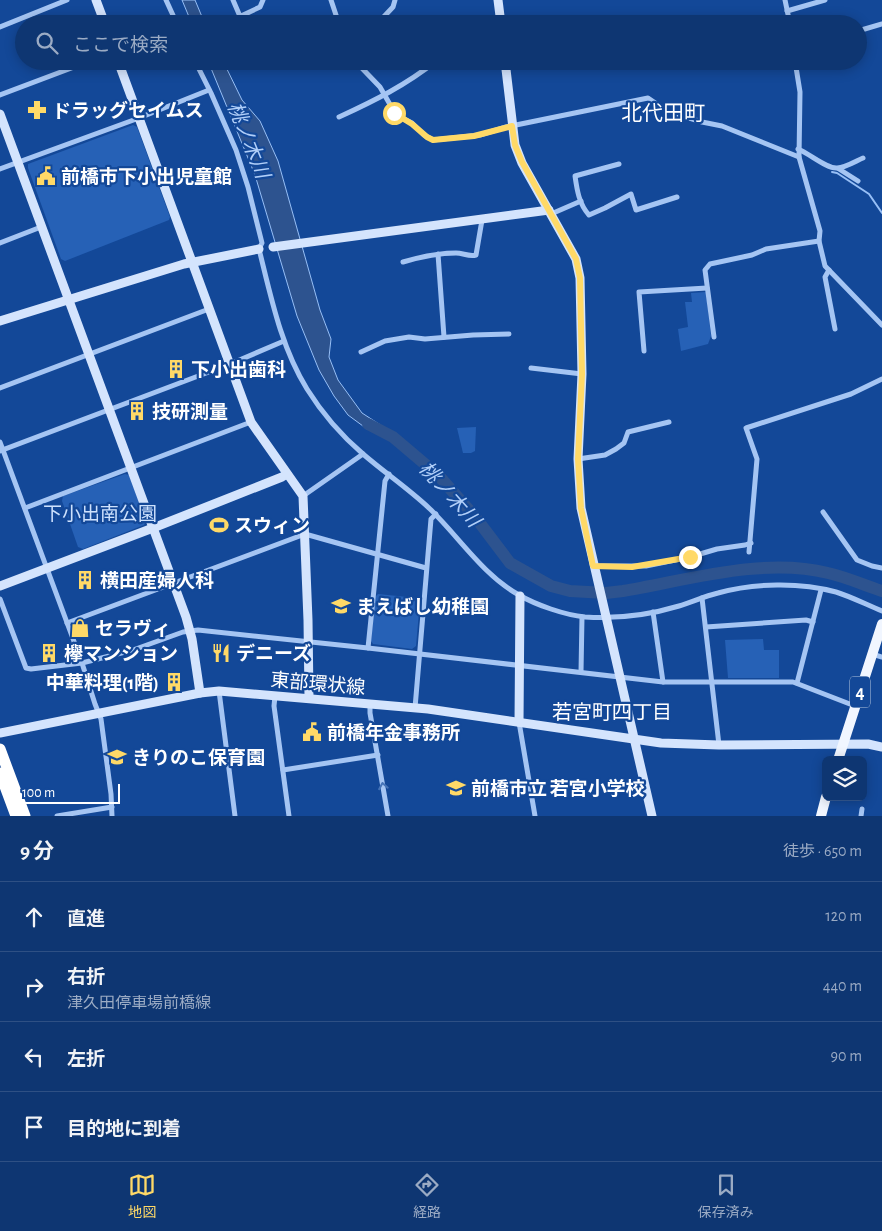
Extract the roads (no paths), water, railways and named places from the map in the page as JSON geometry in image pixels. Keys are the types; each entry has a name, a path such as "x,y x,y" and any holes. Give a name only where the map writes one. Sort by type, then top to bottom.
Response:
{"highway":[{"path":"0,749 25,816"},
{"path":"0,773 16,816"}],"main road":[{"name":"4","path":"839,756 855,706 877,656 882,624"},
{"path":"820,816 825,801"}],"street":[{"path":"30,15 67,0"},
{"path":"96,0 102,15"},
{"path":"166,0 173,15"},
{"path":"233,0 240,15"},
{"path":"243,15 260,7 263,0"},
{"path":"331,0 336,15"},
{"path":"385,15 393,7 394,0"},
{"path":"497,15 498,0"},
{"path":"785,0 789,15"},
{"path":"788,11 826,0"},
{"path":"0,27 15,21"},
{"path":"867,28 882,24"},
{"path":"0,96 67,70"},
{"path":"121,70 251,422 303,496 309,642 309,698"},
{"path":"199,70 224,121 243,170 262,242 259,249 284,341 303,382 328,418 363,454 436,514 494,577 520,596 546,607 582,616 605,617 653,612 678,607 722,592 765,585 788,585 836,592 882,611"},
{"path":"364,70 385,95 396,115 412,124 433,140 474,136 512,126 648,98 668,111 722,126 799,157"},
{"path":"339,117 413,80 425,70"},
{"path":"506,70 515,145 522,162 576,259 580,278 582,374 578,459 581,508 652,816"},
{"path":"796,70 800,92 799,157 820,231 819,241 825,266 882,325"},
{"path":"0,169 209,90"},
{"path":"0,114 90,354 190,631 200,693"},
{"path":"798,149 810,154 826,166 838,168 858,181"},
{"path":"838,168 864,158"},
{"path":"619,164 575,176 577,193 584,209 589,214 631,194 636,210 677,198"},
{"path":"0,321 192,262 273,247 550,212 581,201"},
{"path":"403,262 438,254 476,255 482,220"},
{"path":"0,243 41,227"},
{"path":"714,337 705,270 710,264 752,255 766,249 819,241"},
{"path":"438,254 444,337"},
{"path":"829,270 825,277 835,329"},
{"path":"644,351 639,292 707,288"},
{"path":"0,388 209,309"},
{"path":"361,352 387,340 409,337 421,339 509,334"},
{"path":"1,451 230,364 284,341"},
{"path":"531,368 582,374"},
{"path":"749,552 757,459 746,428 851,394 882,379"},
{"path":"25,508 251,422"},
{"path":"578,459 605,455 624,443 628,432 669,422"},
{"path":"0,442 1,451 25,508 102,720 112,816"},
{"path":"303,496 363,454"},
{"path":"0,586 153,528 287,474"},
{"path":"368,648 385,482 389,474"},
{"path":"823,512 857,560 882,568"},
{"path":"415,708 431,519 436,514"},
{"path":"67,623 305,534 426,568"},
{"path":"594,569 646,566 690,557 716,549 751,543"},
{"path":"797,683 821,590"},
{"path":"520,596 519,722 535,816"},
{"path":"702,598 719,745"},
{"path":"0,599 26,668 31,669 82,663 198,630 663,682 788,681 855,706"},
{"path":"653,612 663,682"},
{"path":"581,672 582,616"},
{"path":"706,627 806,620 812,622"},
{"path":"219,691 236,816"},
{"name":"東部環状線","path":"0,733 200,693 219,691 415,708 661,743 719,745 843,744"},
{"path":"275,695 274,706 289,816"},
{"path":"370,703 388,816"},
{"path":"843,744 868,744 882,747"},
{"path":"283,770 378,755"},
{"path":"57,816 112,807"},
{"path":"861,816 862,809"}],"water":[{"path":"182,0 195,0 201,15 188,15"},
{"path":"212,70 227,70 242,100 260,121 278,161 320,310 331,339 329,357 338,380 362,413 396,435 367,429 348,415 319,370 297,316 255,175"}],"waterway":[{"path":"832,172 837,173 869,194 882,213"},
{"name":"桃ノ木川","path":"368,424 393,437 439,476 476,518 510,563 551,586 570,591 606,593 726,572 778,568 828,573 882,591"}],"place":[{"name":"ドラッグセイムス","path":"37,110"},
{"name":"前橋市下小出児童館","path":"46,176"},
{"name":"下小出歯科","path":"176,369"},
{"name":"技研測量","path":"137,411"},
{"name":"スウィン","path":"219,525"},
{"name":"横田産婦人科","path":"85,580"},
{"name":"まえばし幼稚園","path":"341,606"},
{"name":"セラヴィ","path":"80,628"},
{"name":"欅マンション","path":"49,653"},
{"name":"デニーズ","path":"221,653"},
{"name":"中華料理(1階)","path":"174,682"},
{"name":"前橋年金事務所","path":"312,732"},
{"name":"きりのこ保育園","path":"117,757"},
{"name":"前橋市立 若宮小学校","path":"456,788"}],"district":[{"name":"北代田町","path":"663,113"},
{"name":"若宮町四丁目","path":"612,712"}],"park label":[{"name":"下小出南公園","path":"100,513"}]}
